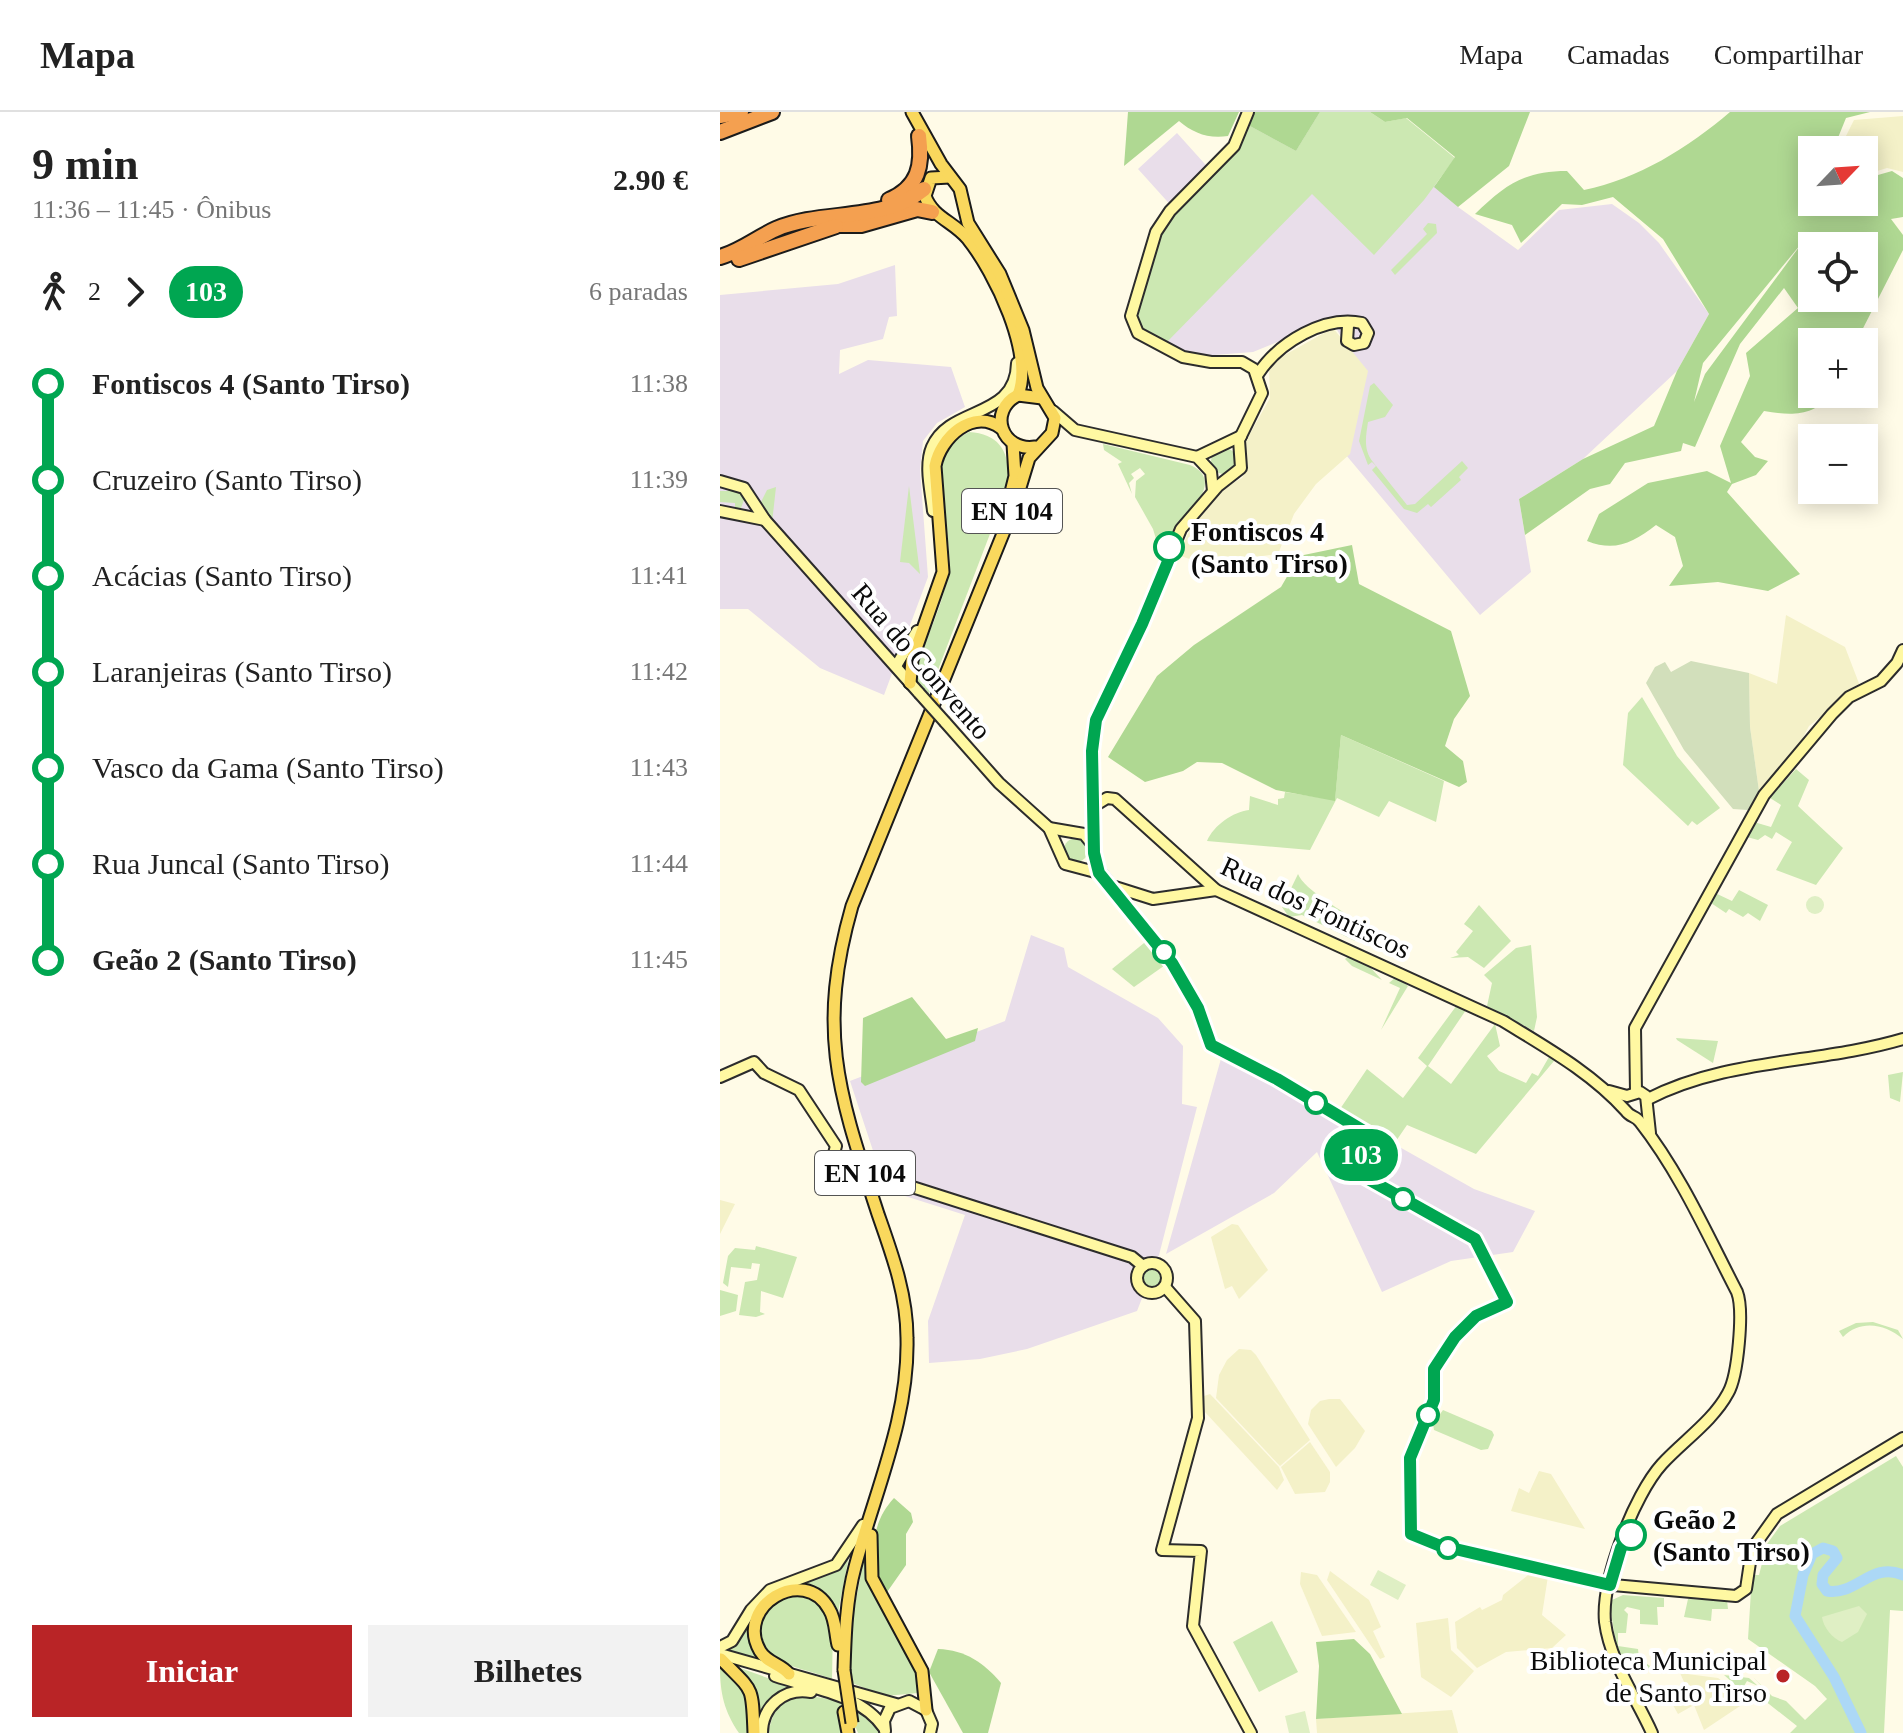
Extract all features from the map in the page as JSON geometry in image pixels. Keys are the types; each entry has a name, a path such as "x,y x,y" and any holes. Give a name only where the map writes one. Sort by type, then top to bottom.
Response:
{"highway":[{"path":"720,116 741,112"},
{"path":"720,132 772,112"},
{"path":"858,214 906,192 917,178 922,159 919,136"},
{"path":"720,265 747,256 775,239 912,200 928,184"},
{"path":"720,257 765,236 835,221 861,225 917,209 938,216"}],"main road":[{"path":"911,112 931,160 928,184 938,216 959,229 980,256 1012,325 1024,367 1018,395 1003,408 1001,428"},
{"path":"910,683 908,656 943,572 935,466 938,451 955,431 979,421 992,421 1013,444 1035,447 1048,439 1054,426 1052,410 1042,398 1012,299 968,223 960,189 911,112"},
{"path":"928,184 950,177"},
{"path":"938,216 957,216 963,204"},
{"path":"1018,395 1042,398"},
{"name":"EN 104","path":"971,610 1014,485 1016,465 1013,444"},
{"name":"EN 104","path":"851,1730 844,1712 841,1670 854,1569 888,1458 903,1398 907,1360 902,1291 837,1078 832,1032 834,984 852,906 1035,447"},
{"path":"896,666 908,656"},
{"name":"EN 104","path":"851,1730 838,1645 850,1569 888,1458"},
{"path":"872,1515 869,1547 872,1578 922,1671 926,1710"},
{"path":"789,1674 768,1661 755,1639 758,1613 774,1595 799,1590 823,1600 835,1622 838,1645"},
{"path":"720,1654 745,1679 752,1691 754,1733"}],"street":[{"path":"1099,873 1094,850 1092,751 1096,720 1181,529 1213,491 1239,472 1241,436 1262,393 1258,374 1242,362 1211,362 1183,357 1145,339 1133,328 1131,316 1161,221 1234,146 1248,112"},
{"path":"1258,374 1275,352 1292,340 1335,324 1348,326"},
{"path":"882,651 908,656 936,579 937,540 928,467 931,449 950,426 1003,400 1015,380 1012,325"},
{"path":"980,412 1003,408"},
{"path":"1052,410 1075,430 1197,457 1210,470 1227,479"},
{"path":"1048,439 1075,430"},
{"path":"1197,457 1241,436"},
{"path":"1225,444 1241,454"},
{"path":"1212,450 1210,470 1213,491"},
{"name":"Rua do Convento","path":"720,481 744,488 765,520 999,783 1049,828 1059,847"},
{"path":"720,511 765,520"},
{"path":"1625,1110 1632,1094 1635,1028 1743,830 1771,786 1832,714 1849,697 1881,681 1897,663 1903,650"},
{"name":"Rua dos Fontiscos","path":"1094,812 1107,798 1123,804 1216,890 1503,1021 1609,1091"},
{"path":"1094,812 1076,833 1063,838 1059,847 1065,864 1099,873 1110,884 1172,963 1198,1008 1211,1045 1277,1079 1372,1136 1356,1164 1361,1175 1475,1239 1507,1302 1476,1316 1455,1337 1434,1369 1434,1400 1410,1458 1411,1534 1438,1545 1610,1585 1740,1595 1746,1589 1752,1549 1777,1514 1903,1438"},
{"name":"Rua do Convento","path":"1049,828 1076,833"},
{"path":"1076,833 1088,837 1094,850 1089,862 1080,867"},
{"path":"1110,884 1141,898 1153,899 1216,890"},
{"path":"1637,1117 1649,1104 1716,1073 1869,1049 1903,1039"},
{"path":"720,1077 754,1062 764,1073 799,1090 836,1146 828,1175 906,1185 1132,1257 1143,1266"},
{"path":"1609,1091 1632,1094 1649,1104"},
{"path":"1609,1091 1651,1135 1689,1199 1737,1292 1741,1312 1730,1390 1720,1405 1647,1482 1637,1501 1610,1585 1605,1618 1611,1646 1652,1733"},
{"path":"1649,1104 1651,1135"},
{"path":"1155,1262 1162,1265 1168,1281 1166,1288 1149,1294 1143,1292 1137,1273 1143,1266 1155,1262"},
{"path":"1166,1288 1195,1321 1198,1418 1162,1550 1201,1551 1193,1626 1251,1733"},
{"path":"720,1654 751,1610 770,1590 836,1565 863,1525"},
{"path":"720,1654 896,1704 909,1701 926,1710 931,1732"},
{"path":"720,1654 864,1706 884,1730"},
{"path":"762,1733 765,1715 783,1695 803,1691 831,1694"},
{"path":"884,1730 886,1714 896,1704"},
{"path":"842,1733 844,1712"}],"shaded area":[{"path":"1320,112 1370,112 1458,207 1518,250 1559,210 1612,204 1639,223 1659,243 1709,314 1677,371 1583,459 1519,499 1531,572 1480,615 1346,455 1364,374 1331,320 1253,352 1201,356 1175,348 1143,329 1138,312 1154,248 1175,210 1138,169 1177,133 1213,173 1243,141 1248,125 1296,151"},
{"path":"1903,116 1903,172 1887,168 1878,171 1878,136 1846,136 1854,120"},
{"path":"895,265 897,316 889,317 883,339 840,350 839,374 868,360 951,367 965,407 937,423 923,441 920,470 928,577 884,695 820,668 748,609 720,609 720,295 838,284"},
{"path":"1333,328 1368,371 1350,454 1316,484 1294,514 1278,554 1204,564 1178,555 1193,523 1222,489 1242,478 1245,471 1243,446 1270,398 1269,368 1274,361"},
{"path":"1786,615 1845,647 1860,686 1809,726 1799,745 1759,791 1750,727 1749,673 1777,684"},
{"path":"1031,935 1064,948 1068,967 1158,1018 1183,1046 1182,1104 1197,1107 1159,1255 1137,1311 1027,1349 980,1359 929,1363 928,1321 965,1215 886,1190 850,1081 1005,1021"},
{"path":"1224,1048 1474,1189 1535,1211 1513,1252 1451,1261 1382,1292 1317,1152 1274,1193 1166,1254"},
{"path":"720,1200 735,1204 720,1234"},
{"path":"1232,1224 1238,1225 1268,1270 1239,1299 1232,1286 1225,1289 1211,1237"},
{"path":"1239,1349 1251,1350 1256,1355 1310,1440 1280,1466 1216,1398 1219,1375 1227,1360"},
{"path":"1210,1394 1279,1467 1284,1480 1277,1490 1204,1411 1204,1396"},
{"path":"1340,1399 1365,1431 1355,1448 1336,1467 1308,1424 1311,1410 1320,1401"},
{"path":"1310,1442 1330,1472 1330,1482 1325,1492 1295,1494 1281,1467"},
{"path":"1539,1471 1551,1474 1585,1529 1511,1511 1519,1488 1529,1493"},
{"path":"1330,1571 1369,1600 1381,1627 1373,1631 1385,1657 1380,1659 1327,1580"},
{"path":"1301,1572 1317,1575 1356,1632 1322,1636 1300,1584"},
{"path":"1532,1572 1548,1576 1542,1615 1566,1635 1552,1648 1506,1652 1477,1668 1457,1648 1455,1622 1480,1607 1482,1610 1502,1600 1503,1595"},
{"path":"1448,1618 1451,1650 1474,1671 1451,1697 1421,1677 1416,1623"},
{"path":"1680,1673 1718,1678 1737,1692 1743,1704 1704,1730 1694,1705 1678,1714 1673,1705 1690,1695"},
{"path":"1452,1710 1458,1733 1317,1733 1316,1719"}],"green space":[{"path":"1128,112 1239,112 1228,136 1201,134 1179,121 1124,166"},
{"path":"1252,112 1320,112 1296,151 1248,125"},
{"path":"1320,112 1370,112 1385,122 1406,118 1455,158 1424,200 1374,255 1312,194 1166,343 1143,329 1137,320 1138,312 1156,240 1168,218 1224,164 1248,125 1296,151"},
{"path":"1370,112 1530,112 1509,166 1458,207 1434,187 1455,157 1407,118 1385,122"},
{"path":"1730,112 1870,112 1846,118 1839,136 1798,136 1798,216 1878,216 1878,175 1892,171 1903,178 1903,217 1891,219 1903,235 1903,250 1878,299 1878,232 1798,232 1798,248 1703,363 1694,402 1705,374 1798,248 1798,308 1784,288 1740,344 1695,447 1683,443 1681,451 1625,463 1610,484 1590,489 1525,535 1519,499 1583,459 1654,426 1677,371 1709,314 1663,239 1613,197 1582,205 1562,204 1521,243 1512,225 1475,214 1496,195 1527,177 1567,171 1584,190 1624,178 1680,150"},
{"path":"1428,223 1436,224 1437,233 1395,275 1391,270 1427,234 1423,229"},
{"path":"1798,308 1798,312 1871,312 1863,328 1798,328 1798,408 1814,408 1791,414 1764,411 1741,442 1755,457 1768,461 1756,475 1732,484 1727,492 1800,574 1768,591 1718,582 1669,586 1683,566 1675,537 1656,525 1639,537 1615,546 1587,541 1599,514 1648,483 1707,471 1731,483 1720,446 1750,376 1746,353"},
{"path":"1374,383 1393,405 1385,417 1368,422 1368,453 1407,505 1415,504 1462,461 1468,468 1459,477 1461,480 1431,507 1428,504 1417,513 1404,509 1372,470 1376,466 1372,462 1368,465 1359,441 1370,386"},
{"path":"969,432 991,438 999,444 1007,460 1008,481 928,696 916,682 915,673 943,594 949,567 940,474 944,458 953,443"},
{"path":"1103,444 1190,465 1202,473 1205,483 1202,495 1166,547 1162,559 1153,529 1135,497 1136,481 1145,474 1140,468 1131,474 1134,478 1129,483 1132,494 1118,464 1122,462 1104,450"},
{"path":"1224,448 1233,452 1237,461 1233,470 1224,474 1215,470 1211,461 1215,452"},
{"path":"729,485 745,497 741,508 735,510 735,503 720,502 720,491 728,491"},
{"path":"909,486 920,574 909,563 900,562"},
{"path":"776,487 772,523 761,502 767,490"},
{"path":"1352,545 1359,584 1451,631 1470,696 1454,719 1445,746 1463,761 1467,782 1459,787 1341,735 1335,801 1276,790 1222,763 1197,762 1183,771 1145,782 1108,757 1157,676 1194,645 1281,587 1299,556"},
{"path":"1691,661 1749,673 1750,727 1759,791 1748,810 1733,809 1684,750 1646,683 1655,667 1665,662 1671,672"},
{"path":"1642,697 1677,756 1720,808 1697,825 1692,821 1688,826 1623,765 1628,713"},
{"path":"1341,735 1444,781 1436,822 1389,801 1379,817 1337,798 1310,850 1207,841 1225,820 1249,810 1250,796 1278,805 1278,799 1284,798 1285,792 1335,800"},
{"path":"1796,769 1809,780 1798,806 1843,848 1816,885 1776,870 1792,842 1776,832 1772,839 1765,835 1758,840 1747,837 1754,822 1771,827 1781,805 1770,798"},
{"path":"1076,838 1085,841 1088,850 1085,859 1076,862 1067,859 1064,850 1067,841"},
{"path":"1298,874 1316,894 1361,924 1358,929 1362,932 1355,941 1302,915 1289,917 1282,907"},
{"path":"1739,890 1768,905 1760,921 1748,913 1743,917 1729,909 1726,913 1708,901 1713,892 1732,901"},
{"path":"1815,896 1824,905 1815,914 1806,905"},
{"path":"1479,905 1511,941 1484,968 1468,957 1450,958 1459,955 1456,952 1473,931 1464,924"},
{"path":"1149,939 1168,963 1134,987 1112,969"},
{"path":"1531,945 1537,1017 1534,1031 1487,1006 1492,983 1484,975 1516,948"},
{"path":"1349,956 1367,964 1382,980 1352,966 1345,959"},
{"path":"1396,977 1408,986 1381,1030 1400,988 1389,983"},
{"path":"912,997 946,1039 978,1028 975,1041 865,1086 861,1082 863,1018"},
{"path":"1457,1005 1466,1010 1428,1066 1451,1084 1495,1024 1500,1046 1487,1056 1499,1071 1526,1083 1532,1073 1538,1076 1549,1057 1554,1061 1476,1154 1407,1125 1394,1144 1338,1112 1367,1069 1403,1098 1427,1066 1418,1058"},
{"path":"1677,1040 1718,1041 1713,1063"},
{"path":"1903,1072 1900,1102 1890,1098 1888,1075"},
{"path":"756,1246 797,1257 783,1298 761,1291 760,1312 765,1314 756,1317 739,1315 745,1282 757,1280 760,1264 752,1263 751,1269 731,1267 728,1287 723,1283 728,1256 735,1248 755,1250"},
{"path":"1152,1266 1163,1273 1164,1278 1157,1289 1152,1290 1141,1283 1140,1278 1147,1267"},
{"path":"720,1290 738,1295 736,1311 720,1316"},
{"path":"1873,1322 1898,1330 1903,1339 1888,1330 1872,1326 1857,1328 1843,1337 1839,1331 1856,1323"},
{"path":"1443,1410 1492,1431 1494,1435 1488,1449 1481,1450 1434,1430 1433,1424"},
{"path":"1896,1456 1903,1467 1903,1611 1890,1610 1884,1733 1790,1733 1797,1726 1755,1693 1766,1698 1770,1695 1753,1677 1772,1696 1786,1701 1805,1720 1827,1699 1815,1686 1748,1639 1752,1575 1759,1575 1767,1544 1780,1526"},
{"path":"894,1498 911,1513 913,1522 906,1534 906,1565 885,1595 876,1570 874,1545 880,1520"},
{"path":"866,1548 867,1568 919,1671 921,1688 918,1693 885,1696 852,1683 849,1636"},
{"path":"849,1556 837,1618 833,1606 788,1584 820,1577"},
{"path":"1378,1570 1406,1585 1398,1600 1370,1585"},
{"path":"798,1595 820,1602 833,1626 832,1679 779,1661 765,1648 761,1638 764,1619 778,1603"},
{"path":"1623,1595 1664,1598 1664,1607 1657,1607 1658,1625 1640,1624 1640,1610 1627,1607 1624,1610 1628,1614 1626,1633 1618,1633 1618,1646 1638,1649 1639,1658 1654,1669 1638,1667 1617,1651 1610,1606 1612,1600"},
{"path":"1688,1599 1727,1600 1728,1609 1712,1609 1711,1621 1684,1617"},
{"path":"1859,1606 1867,1614 1858,1632 1842,1642 1826,1629 1822,1617"},
{"path":"753,1612 751,1622 766,1661 722,1648"},
{"path":"1272,1621 1298,1672 1259,1692 1233,1642"},
{"path":"1354,1639 1370,1654 1402,1714 1316,1719 1319,1666 1316,1642"},
{"path":"938,1649 974,1659 1001,1683 988,1733 963,1733 929,1672"},
{"path":"720,1667 741,1687 751,1733 739,1733 726,1709"},
{"path":"740,1668 793,1687 781,1692 758,1731 754,1689"},
{"path":"1724,1675 1749,1678 1758,1686 1747,1681 1744,1686 1752,1693 1749,1697"},
{"path":"799,1696 834,1700 856,1709 874,1723 879,1733 858,1733 856,1728 839,1733 769,1733 778,1709"},
{"path":"1305,1711 1310,1733 1289,1733 1285,1716"}],"waterway":[{"path":"1861,1733 1834,1677 1795,1616 1803,1575 1812,1554 1823,1548 1833,1551 1837,1558 1823,1575 1822,1584 1827,1591 1847,1589 1882,1572 1903,1575"}],"bus line":[{"name":"103","path":"1169,547 1169,559 1142,624 1096,720 1092,751 1095,865 1172,963 1198,1008 1211,1045 1277,1079 1372,1136 1356,1164 1361,1175 1475,1239 1491,1266 1507,1302 1476,1316 1455,1337 1434,1369 1434,1400 1410,1458 1411,1534 1438,1545 1549,1574 1610,1585 1621,1548 1631,1535"}],"place":[{"name":"Fontiscos 4 (Santo Tirso)","path":"1169,547"},
{"name":"Geão 2 (Santo Tirso)","path":"1631,1535"},
{"name":"Biblioteca Municipal de Santo Tirso","path":"1783,1676"}]}
